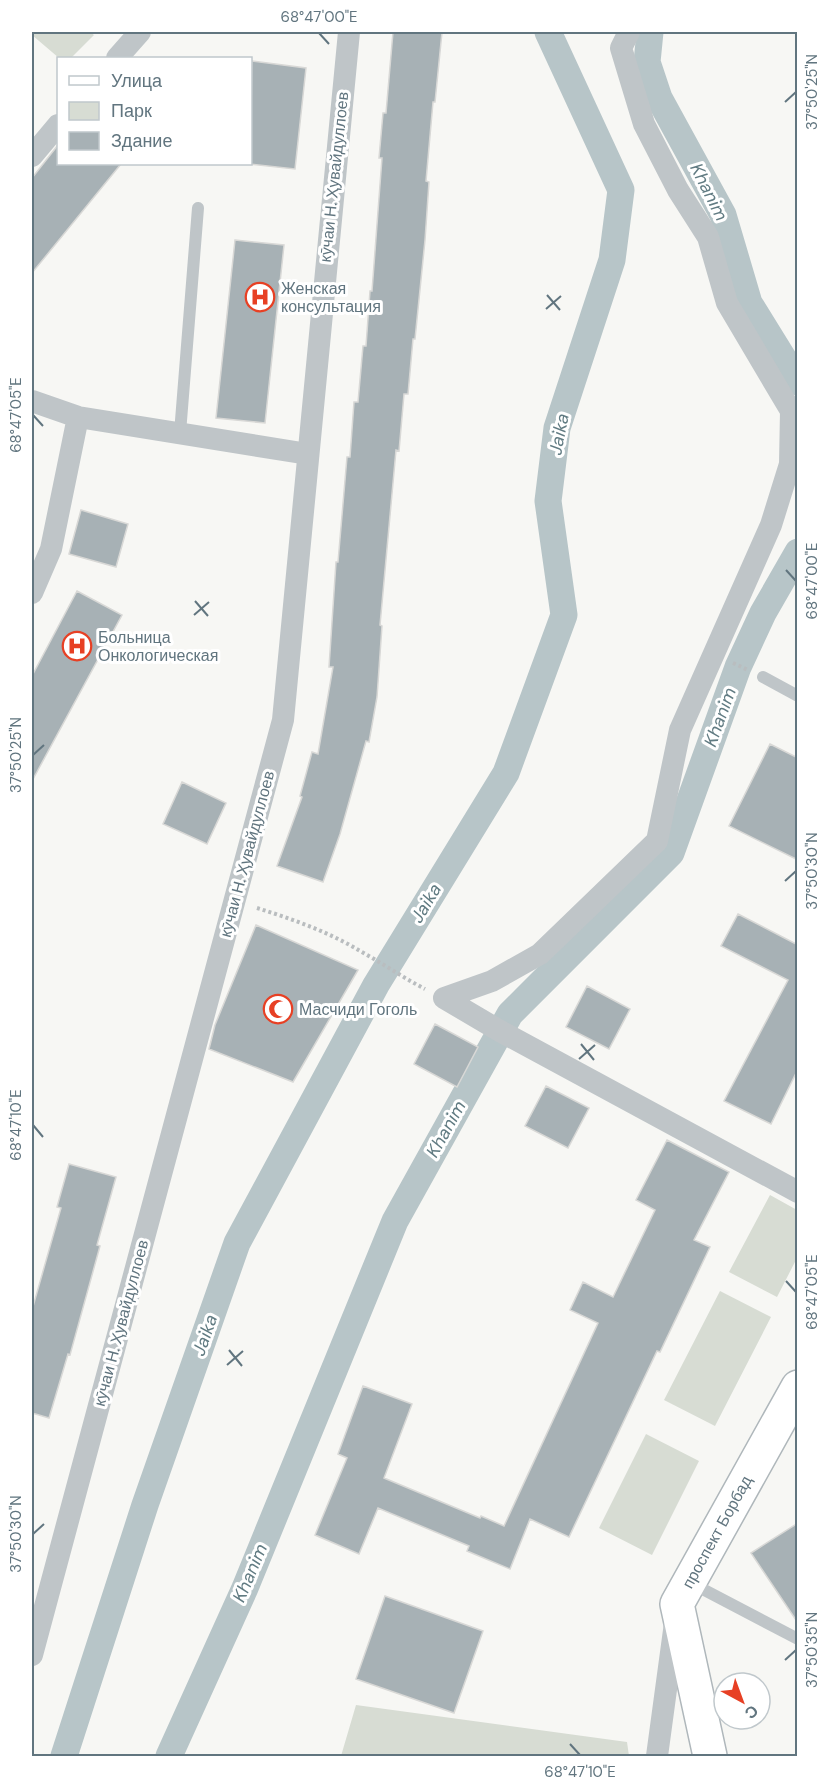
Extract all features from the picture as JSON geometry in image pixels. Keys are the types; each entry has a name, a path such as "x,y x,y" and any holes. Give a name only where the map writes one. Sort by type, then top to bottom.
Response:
{"street":[{"path":"118,57 140,32"},
{"name":"кӯчаи Н. Ҳувайдуллоев","path":"32,1655 283,720 349,32"},
{"path":"444,998 492,981 540,954 657,841 680,730 774,515 790,464 791,411 727,303 708,237 678,190 644,124 621,48 629,32"},
{"path":"32,156 57,126"},
{"path":"32,401 78,417 308,454"},
{"path":"32,592 51,549 78,417"},
{"path":"444,998 522,1043 798,1192"},
{"name":"проспект Борбад","path":"710,1756 683,1593 798,1387"},
{"path":"657,1756 683,1593"}],"lane":[{"path":"180,433 198,208"},
{"path":"763,677 798,696"},
{"path":"683,1593 798,1639"}],"path":[{"path":"714,653 763,677"},
{"path":"235,900 317,930 359,950 394,972 444,998"}],"green space":[{"path":"32,32 90,32 94,35 72,57 58,57 32,35"},
{"path":"770,1195 797,1210 797,1258 777,1297 729,1272"},
{"path":"720,1291 771,1317 715,1426 664,1400"},
{"path":"646,1434 699,1461 652,1555 599,1528"},
{"path":"356,1705 627,1742 629,1756 341,1756"}],"building":[{"path":"393,32 442,32 426,181 429,182 425,240 415,339 413,339 408,394 404,394 399,451 396,450 380,625 382,626 377,697 369,742 366,741 340,834 323,882 277,866 302,797 300,796 312,752 318,754 333,667 329,667 336,562 338,562 347,457 350,457 354,402 358,402 363,346 366,346 370,291 372,291 382,158 379,158 383,113 386,113"},
{"path":"252,61 306,68 295,169 252,164"},
{"path":"57,146 57,165 120,165 32,273 32,178"},
{"path":"235,240 284,245 265,423 216,418"},
{"path":"81,510 128,524 116,567 69,554"},
{"name":"Больница Онкологическая","path":"77,591 122,615 32,781 32,676"},
{"path":"770,744 798,758 798,860 729,826"},
{"path":"182,782 226,803 207,844 163,824"},
{"path":"738,914 798,945 797,1071 771,1124 724,1101 788,980 721,946"},
{"name":"Масчиди Гоголь","path":"256,925 358,970 293,1082 209,1049 215,1025"},
{"path":"587,986 630,1009 609,1049 566,1027"},
{"path":"435,1024 478,1047 457,1087 414,1064"},
{"path":"546,1086 589,1108 568,1148 525,1126"},
{"path":"667,1140 729,1172 694,1240 710,1247 660,1352 657,1351 569,1537 530,1519 510,1569 467,1551 469,1546 378,1508 359,1554 315,1535 347,1458 338,1454 363,1386 412,1404 384,1478 504,1526 598,1323 570,1310 583,1282 613,1297 655,1210 636,1200"},
{"path":"69,1164 116,1177 70,1355 68,1354 49,1418 32,1413 32,1310 61,1208 57,1207"},
{"path":"798,1523 798,1623 751,1553"},
{"path":"385,1596 483,1631 454,1713 356,1679"}],"waterway":[{"name":"Jaika","path":"64,1756 145,1505 237,1243 376,985 506,773 564,615 548,501 557,428 612,260 621,190 548,32"},
{"name":"Khanim","path":"650,32 647,62 659,98 723,215 749,303 798,382"},
{"name":"Khanim","path":"169,1756 245,1588 395,1221 510,1014 671,853 738,667 763,613 798,552"}],"place":[{"name":"Женская консультация","path":"260,297"},
{"name":"Больница Онкологическая","path":"77,646"},
{"name":"Масчиди Гоголь","path":"278,1009"}]}
